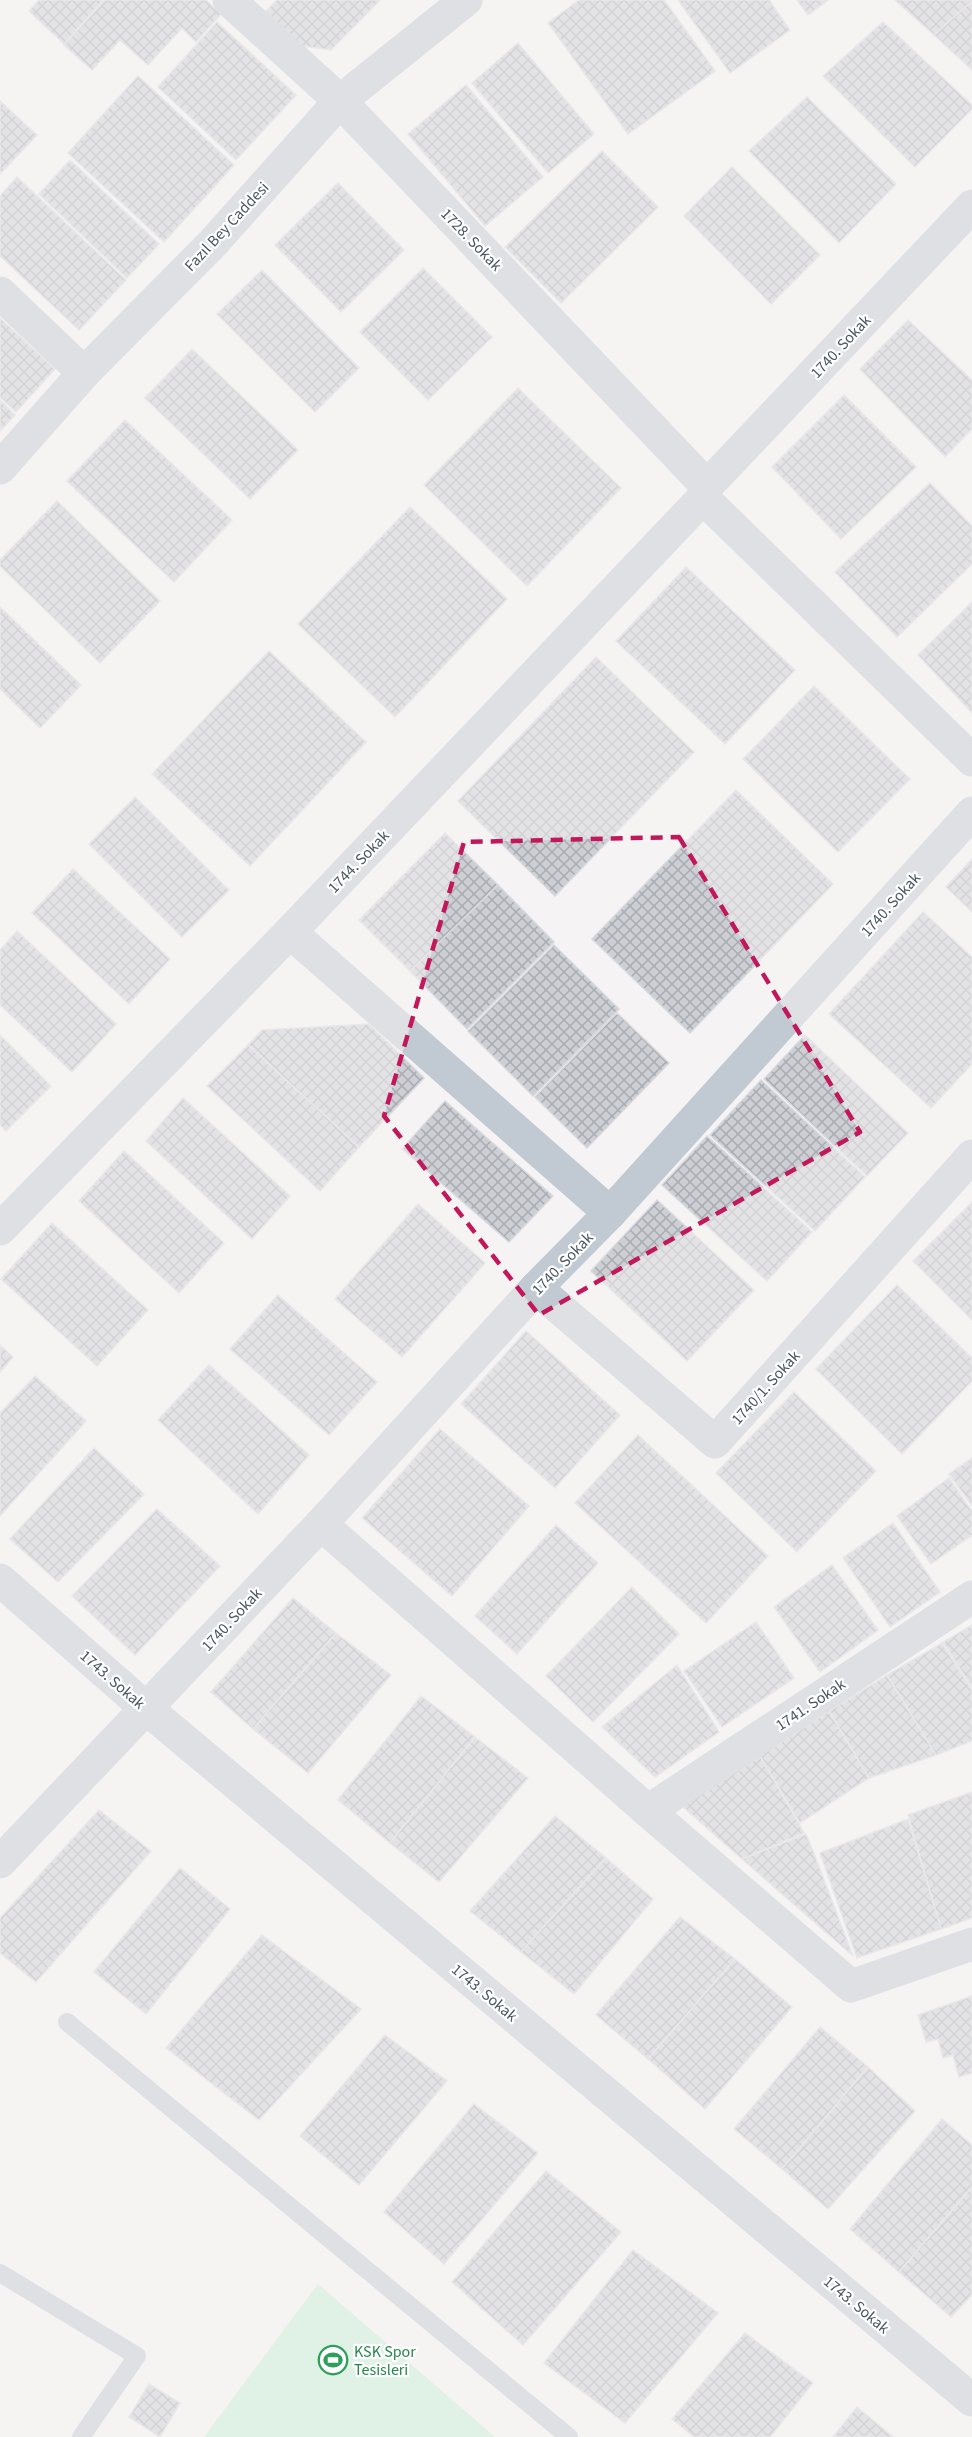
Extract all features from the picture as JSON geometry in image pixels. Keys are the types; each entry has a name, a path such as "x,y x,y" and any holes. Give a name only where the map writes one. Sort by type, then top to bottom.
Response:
{"street":[{"name":"1728. Sokak","path":"229,0 340,101 705,492 972,760"},
{"name":"Fazıl Bey Caddesi","path":"0,468 84,373 212,244 340,101 466,0"},
{"name":"1740. Sokak","path":"705,492 972,206"},
{"path":"0,293 84,373"},
{"name":"1744. Sokak","path":"0,1229 290,932 705,492"},
{"name":"1740. Sokak","path":"0,1862 321,1524 536,1288 610,1213 972,813"},
{"path":"290,932 610,1213"},
{"name":"1740/1. Sokak","path":"536,1288 716,1442 972,1156"},
{"path":"321,1524 851,1986 972,1944"},
{"name":"1743. Sokak","path":"0,1580 147,1709 972,2400"},
{"name":"1741. Sokak","path":"648,1811 972,1597"}],"lane":[{"path":"67,2022 569,2437"},
{"path":"0,2273 136,2356 81,2437"}],"highlighted area":[{"path":"679,837 860,1132 539,1315 384,1116 464,842"}],"green space":[{"name":"KSK Spor Tesisleri","path":"318,2284 495,2437 204,2437"}],"building":[{"path":"39,0 103,0 64,44 29,11"},
{"path":"105,0 206,0 221,14 196,42 182,28 148,65 120,40 92,70 64,45"},
{"path":"277,0 380,0 331,50 290,44 261,16"},
{"path":"579,0 664,0 715,71 628,134 548,23"},
{"path":"678,0 769,0 790,30 730,73"},
{"path":"797,0 828,0 808,15"},
{"path":"895,0 972,0 972,1 934,35"},
{"path":"972,1 972,70 934,35"},
{"path":"217,22 296,95 236,160 158,87"},
{"path":"883,22 972,105 972,109 915,167 823,76"},
{"path":"518,43 594,134 548,173 472,83"},
{"path":"138,76 234,165 164,242 68,153"},
{"path":"466,85 543,177 485,226 408,134"},
{"path":"807,97 896,184 839,243 749,151"},
{"path":"0,101 37,135 0,174"},
{"path":"602,151 658,207 561,303 505,247"},
{"path":"70,160 159,244 127,278 39,194"},
{"path":"732,167 820,255 771,304 684,216"},
{"path":"17,177 126,280 79,330 0,256 0,196"},
{"path":"338,183 404,250 341,312 275,245"},
{"path":"423,268 492,337 428,400 360,332"},
{"path":"262,270 359,368 315,412 217,314"},
{"path":"0,318 55,369 16,412 0,397"},
{"path":"908,320 972,380 972,429 945,457 860,369"},
{"path":"192,349 298,450 250,499 145,398"},
{"path":"518,388 621,488 527,586 424,485"},
{"path":"844,395 916,467 841,539 772,467"},
{"path":"0,400 15,415 0,431"},
{"path":"125,420 232,520 174,582 67,481"},
{"path":"930,483 972,526 972,564 897,637 835,572"},
{"path":"57,501 160,601 100,663 0,566 0,560"},
{"path":"410,507 507,599 395,717 298,624"},
{"path":"686,567 795,670 725,744 616,641"},
{"path":"972,602 972,713 918,655"},
{"path":"0,607 81,685 40,728 0,689"},
{"path":"269,651 366,742 250,866 152,774"},
{"path":"596,657 694,752 555,896 458,801"},
{"path":"814,686 910,779 838,852 743,759"},
{"path":"736,790 833,884 690,1033 592,939"},
{"path":"135,797 229,890 182,937 89,844"},
{"path":"445,833 498,885 410,971 359,920"},
{"path":"972,859 972,912 946,887"},
{"path":"73,869 170,959 129,1004 32,913"},
{"path":"498,885 554,942 467,1029 410,971"},
{"path":"923,912 972,957 972,1064 931,1108 829,1014"},
{"path":"17,931 116,1024 72,1072 0,1005 0,950"},
{"path":"554,945 619,1009 533,1096 468,1031"},
{"path":"617,1013 669,1063 587,1148 535,1097"},
{"path":"369,1024 424,1078 359,1147 248,1045 262,1030"},
{"path":"0,1035 51,1086 6,1131 0,1125"},
{"path":"805,1035 908,1133 867,1176 764,1079"},
{"path":"248,1045 359,1147 320,1191 207,1086"},
{"path":"761,1080 865,1177 815,1231 710,1135"},
{"path":"183,1098 290,1196 252,1239 146,1141"},
{"path":"445,1101 553,1196 509,1242 402,1149"},
{"path":"707,1136 812,1232 767,1281 662,1185"},
{"path":"124,1151 224,1243 179,1293 79,1201"},
{"path":"657,1200 754,1290 687,1361 591,1271"},
{"path":"972,1202 972,1320 913,1261"},
{"path":"418,1204 485,1263 402,1357 335,1299"},
{"path":"52,1223 148,1310 97,1366 1,1279"},
{"path":"897,1285 972,1358 972,1381 902,1454 816,1369"},
{"path":"278,1295 377,1382 329,1435 230,1349"},
{"path":"526,1331 620,1415 555,1488 461,1404"},
{"path":"0,1345 13,1357 0,1372"},
{"path":"209,1365 309,1455 258,1514 158,1420"},
{"path":"35,1376 86,1421 0,1516 0,1413"},
{"path":"794,1392 876,1471 797,1552 716,1473"},
{"path":"440,1429 529,1506 452,1596 362,1518"},
{"path":"638,1435 768,1556 706,1623 575,1503"},
{"path":"94,1448 144,1494 58,1582 10,1539"},
{"path":"972,1458 972,1506 949,1474"},
{"path":"949,1478 972,1511 972,1535 931,1564 897,1516"},
{"path":"157,1509 220,1566 135,1655 72,1596"},
{"path":"893,1523 940,1592 890,1627 843,1558"},
{"path":"556,1525 598,1563 517,1654 475,1616"},
{"path":"832,1565 878,1630 820,1672 774,1607"},
{"path":"632,1587 679,1634 593,1722 546,1676"},
{"path":"293,1598 336,1633 253,1729 211,1692"},
{"path":"756,1622 794,1678 722,1727 684,1671"},
{"path":"972,1625 972,1688 943,1642"},
{"path":"336,1633 391,1675 308,1773 253,1729"},
{"path":"942,1643 972,1690 972,1741 936,1755 887,1675"},
{"path":"677,1665 719,1732 655,1777 602,1727"},
{"path":"887,1675 936,1755 869,1778 829,1711"},
{"path":"421,1696 475,1737 390,1843 338,1800"},
{"path":"829,1711 869,1778 800,1823 760,1756"},
{"path":"475,1737 528,1778 439,1882 390,1843"},
{"path":"760,1756 804,1833 742,1859 682,1806"},
{"path":"972,1792 972,1918 941,1929 908,1815"},
{"path":"99,1810 151,1851 36,1982 0,1953 0,1918"},
{"path":"555,1816 606,1858 521,1952 470,1911"},
{"path":"908,1819 941,1929 857,1958 820,1853"},
{"path":"806,1834 815,1856 853,1956 742,1859"},
{"path":"606,1858 653,1899 574,1994 521,1952"},
{"path":"180,1868 230,1909 146,2014 94,1972"},
{"path":"680,1917 735,1959 648,2059 596,2015"},
{"path":"262,1935 361,2009 259,2120 166,2048"},
{"path":"735,1959 792,2007 705,2109 648,2059"},
{"path":"972,1996 972,2073 959,2077 953,2055 943,2058 938,2039 926,2042 918,2015"},
{"path":"820,2027 868,2067 782,2169 734,2129"},
{"path":"385,2035 447,2081 359,2185 300,2136"},
{"path":"868,2067 915,2111 828,2209 782,2169"},
{"path":"474,2104 538,2153 444,2264 384,2212"},
{"path":"942,2119 972,2145 972,2187 899,2272 850,2229"},
{"path":"546,2171 621,2232 523,2345 452,2282"},
{"path":"972,2187 972,2295 951,2317 899,2272"},
{"path":"633,2250 718,2313 625,2423 544,2363"},
{"path":"745,2333 813,2383 770,2437 694,2437 672,2419"},
{"path":"149,2384 180,2403 160,2437 129,2417"},
{"path":"857,2407 893,2437 833,2437"}],"place":[{"name":"KSK Spor Tesisleri","path":"333,2360"}]}
